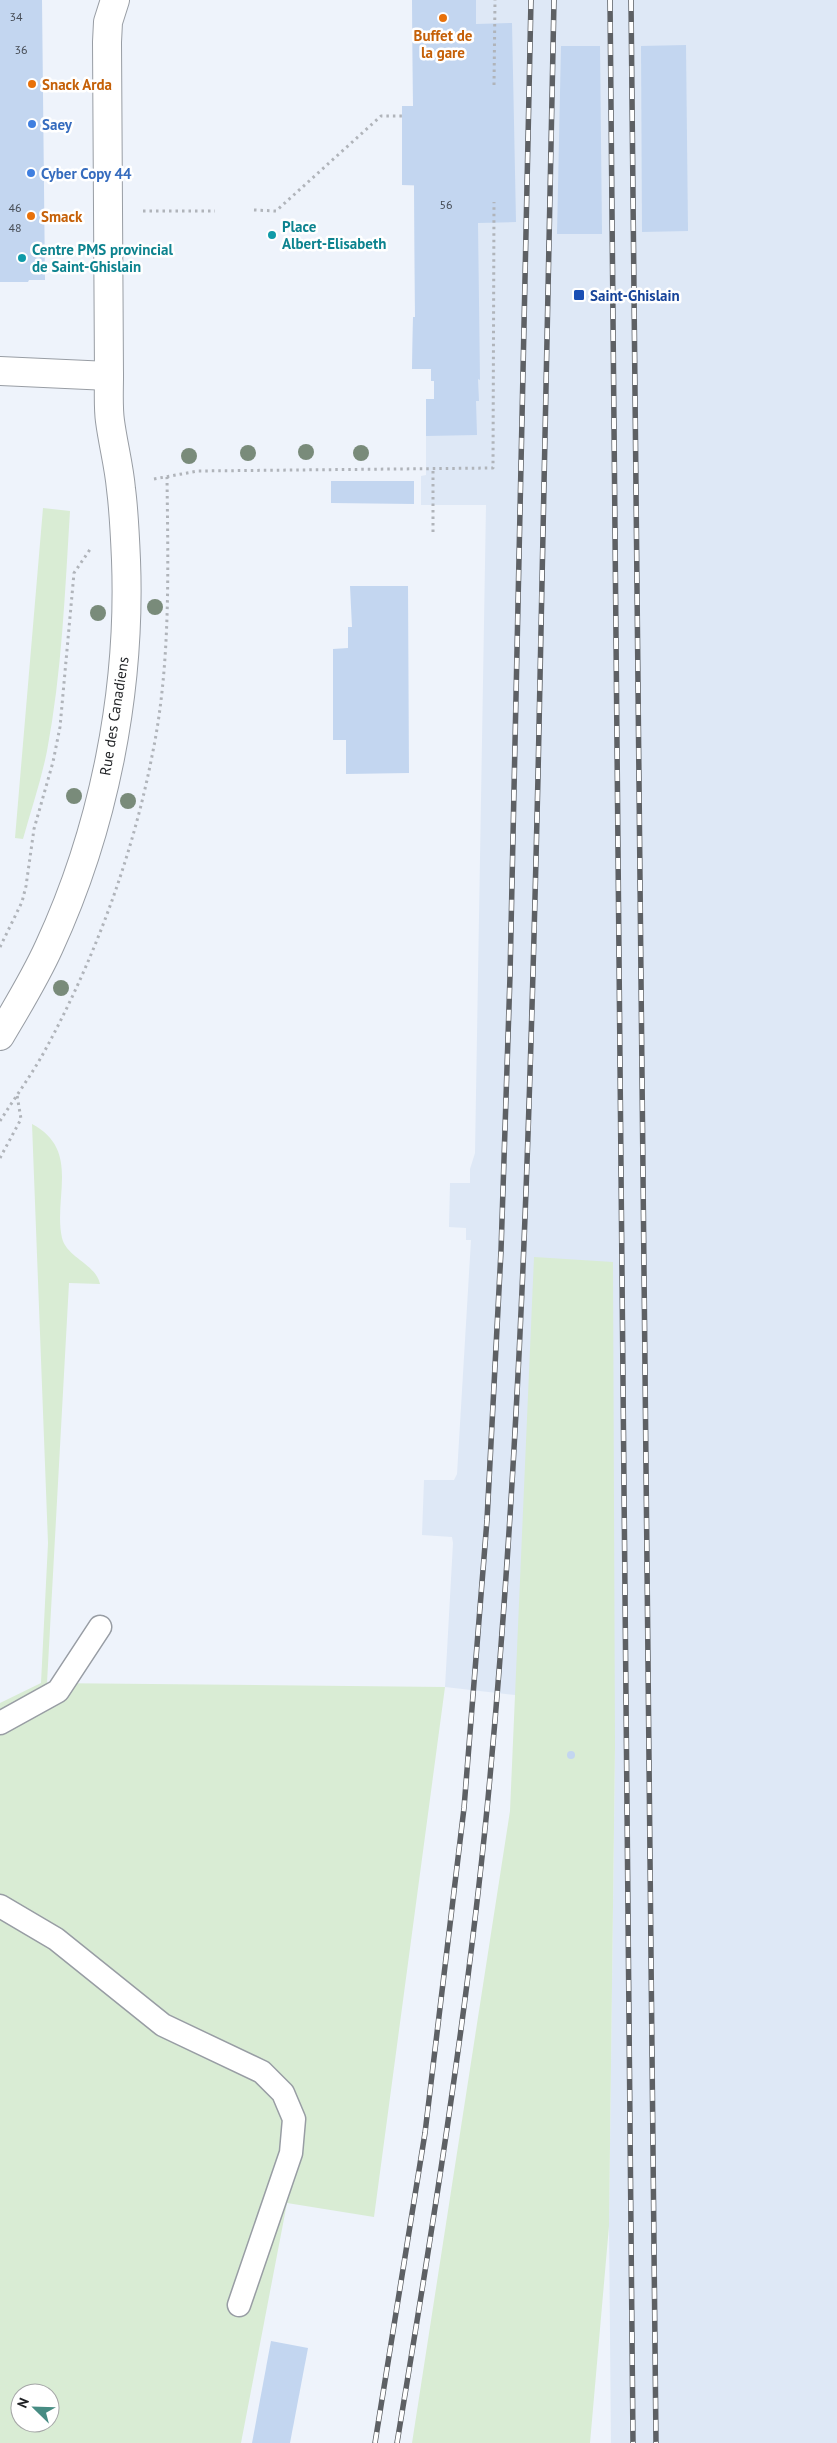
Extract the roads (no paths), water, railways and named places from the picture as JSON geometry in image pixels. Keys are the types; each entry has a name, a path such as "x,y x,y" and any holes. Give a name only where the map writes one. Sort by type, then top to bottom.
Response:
{"street":[{"path":"0,372 109,376 107,42 108,22 116,0"},
{"name":"Rue des Canadiens","path":"0,1036 50,946 71,892 92,828 114,730 126,623 126,562 121,486 110,420 109,376"}],"lane":[{"path":"0,1723 58,1691 100,1627"},
{"path":"0,1906 56,1939 163,2025 262,2072 283,2093 294,2119 291,2152 239,2305"}],"railway":[{"path":"375,2443 425,2133 464,1808 487,1520 501,1251 510,976 531,0"},
{"path":"397,2443 459,2048 479,1889 508,1551 522,1293 531,1034 554,0"},
{"path":"610,0 633,2443"},
{"path":"631,0 656,2443"}],"place":[{"name":"Buffet de la gare","path":"443,18"},
{"name":"Snack Arda","path":"32,84"},
{"name":"Saey","path":"32,124"},
{"name":"Cyber Copy 44","path":"31,173"},
{"name":"Smack","path":"31,216"},
{"name":"Place Albert-Elisabeth","path":"272,235"},
{"name":"Centre PMS provincial de Saint-Ghislain","path":"22,258"},
{"name":"Saint-Ghislain","path":"579,295"}]}
